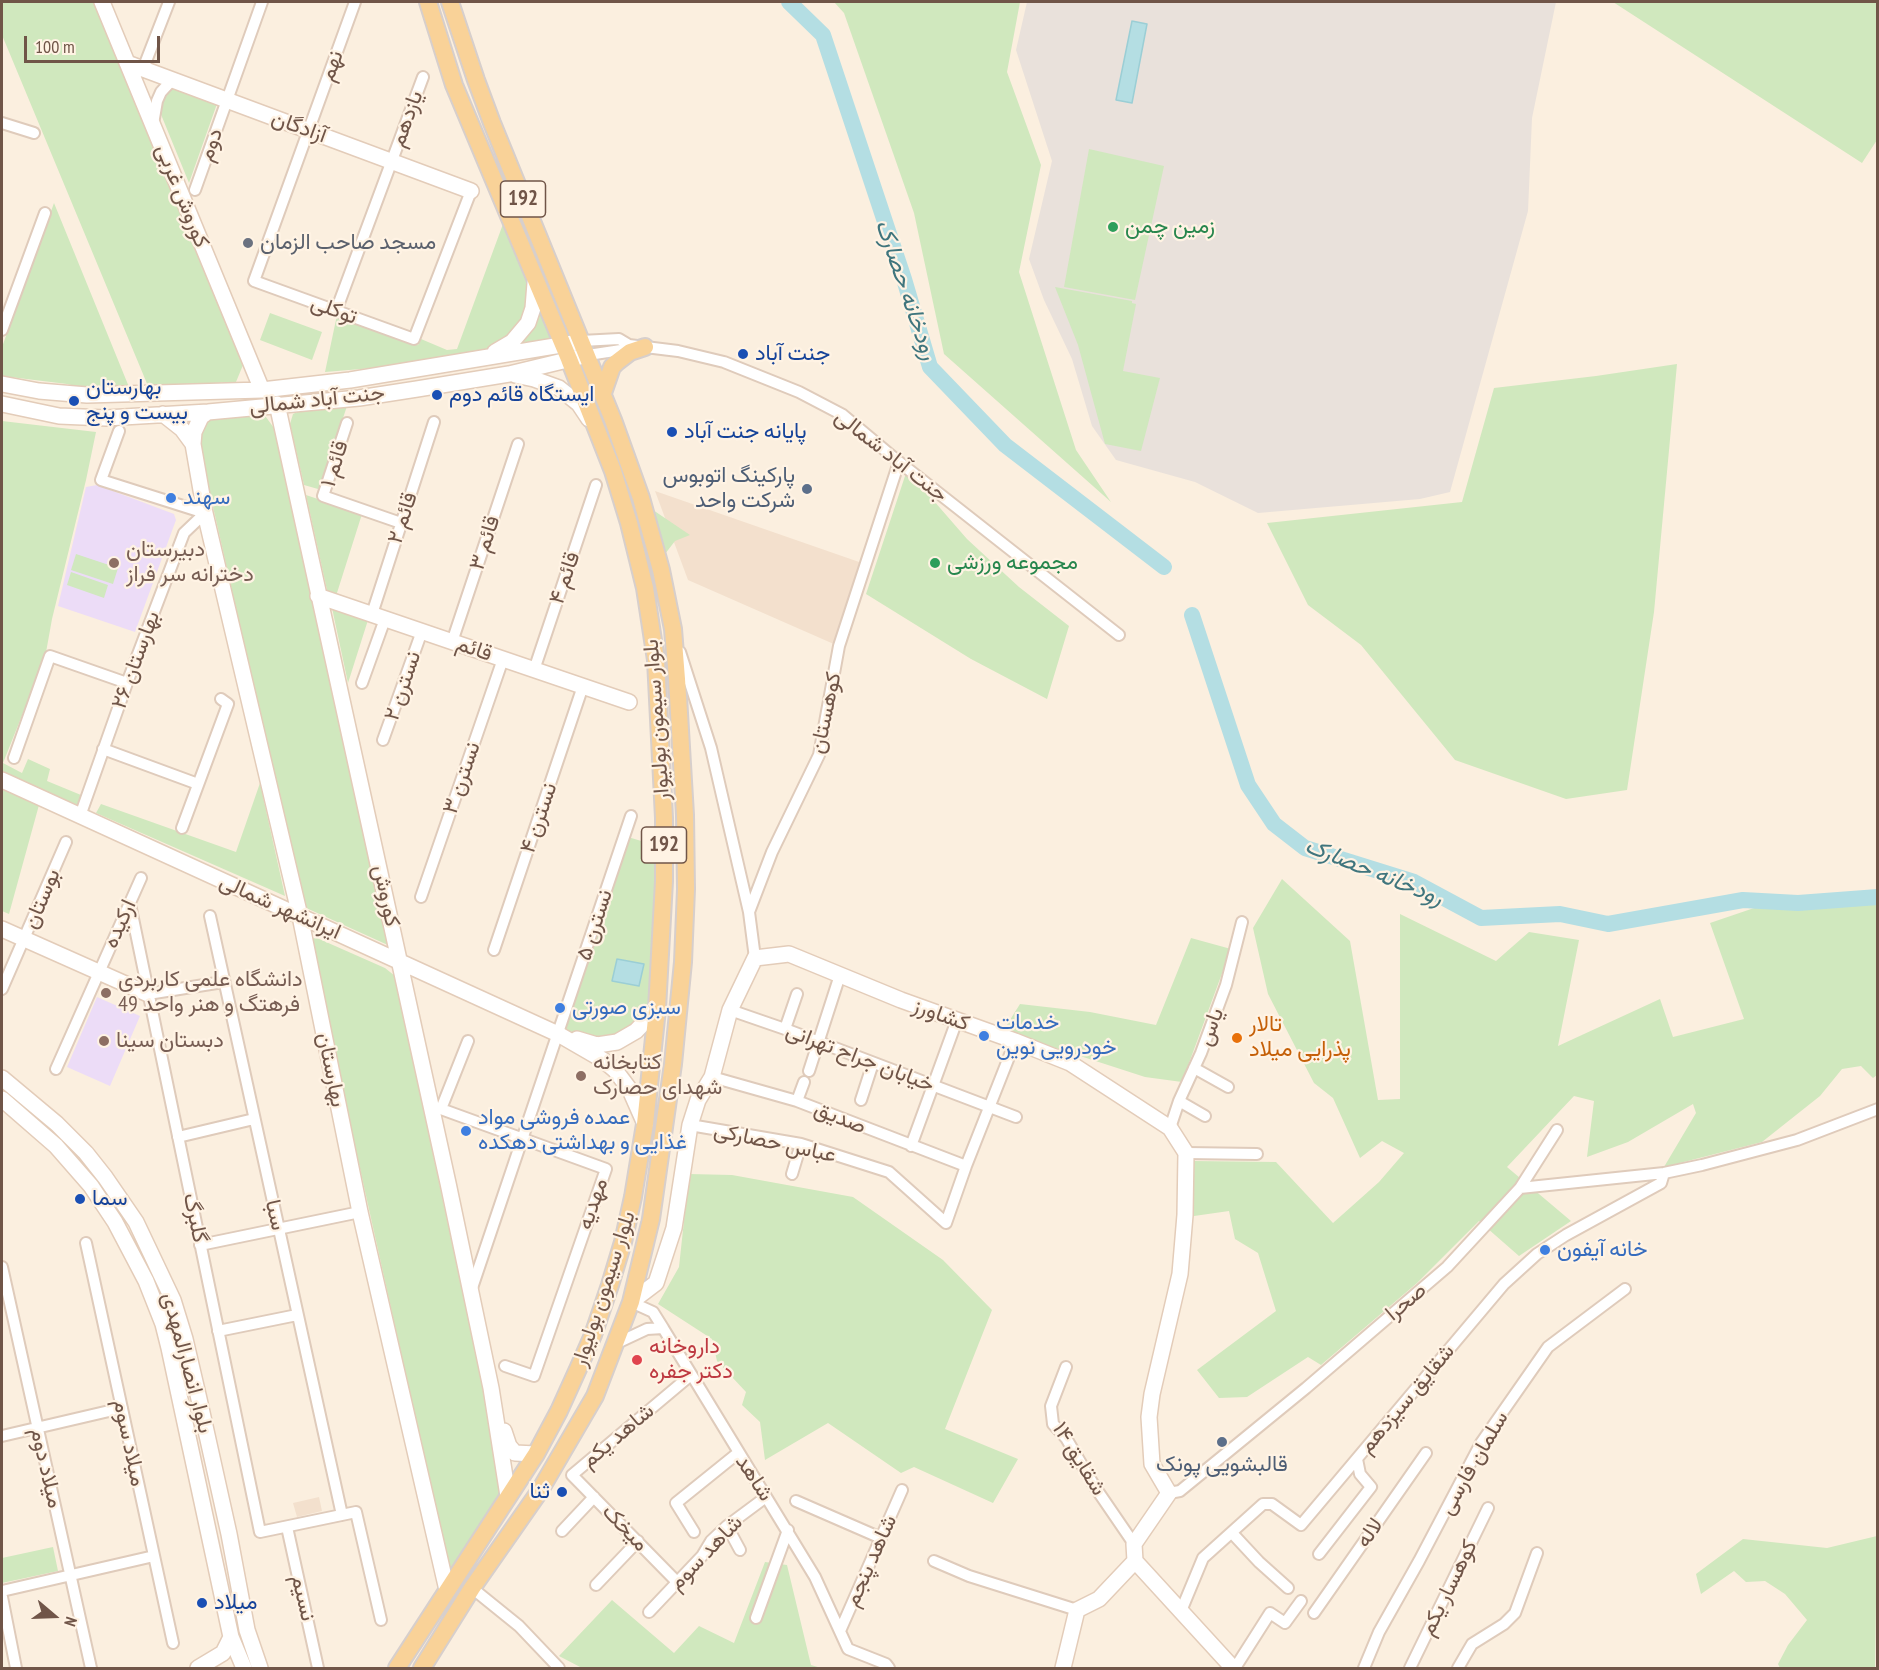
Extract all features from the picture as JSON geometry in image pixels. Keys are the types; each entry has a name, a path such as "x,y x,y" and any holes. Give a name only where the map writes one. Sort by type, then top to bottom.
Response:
{"main road":[{"name":"بلوار سیمون بولیوار","path":"397,1668 536,1454 559,1411 593,1335 610,1285 633,1197 645,1124 657,1009 664,881 664,818 656,660 645,588 629,523 613,471 566,352 535,283 454,85 428,2"},
{"name":"بلوار سیمون بولیوار","path":"422,1668 472,1588 539,1492 595,1395 632,1302 655,1194 673,1064 683,962 685,815 673,629 661,570 641,498 603,393 492,123 450,2"},
{"path":"603,393 612,367 637,346"}],"street":[{"name":"کوروش غربی","path":"102,2 262,390"},
{"path":"143,69 169,2"},
{"name":"دوم","path":"195,190 262,2"},
{"name":"نهم","path":"254,281 355,2"},
{"name":"آزادگان","path":"127,63 471,191"},
{"name":"یازدهم","path":"336,311 423,77"},
{"path":"153,127 156,101 172,80"},
{"path":"2,123 34,133"},
{"name":"توکلی","path":"254,281 414,339 471,191"},
{"path":"2,330 4,316 45,213"},
{"path":"487,356 512,342 528,323 533,308 535,283"},
{"name":"جنت آباد شمالی","path":"2,384 39,391 87,395 262,390 350,380 487,356 566,352 619,339 637,346 678,351 724,362 799,392 843,416 1119,635"},
{"name":"جنت آباد شمالی","path":"585,348 621,350 637,346"},
{"name":"جنت آباد شمالی","path":"2,404 59,416 106,418 208,412 359,398 509,374 566,352"},
{"path":"509,374 534,379 559,388 579,404 593,425"},
{"name":"کوروش","path":"277,404 491,1388"},
{"name":"بهارستان","path":"208,412 201,417 194,432 193,444 205,513 300,916 360,1212 447,1590"},
{"path":"163,414 182,429 193,444"},
{"name":"قائم ۲","path":"362,683 401,522 434,422"},
{"name":"قائم ۱","path":"347,423 323,496 401,522"},
{"path":"119,431 101,480 205,513"},
{"name":"قائم ۳","path":"452,642 518,444"},
{"name":"کوهستان","path":"755,958 749,912 772,852 819,755 839,646 899,462"},
{"name":"قائم ۴","path":"534,670 596,485"},
{"name":"بهارستان ۲۶","path":"80,816 184,533 205,513"},
{"name":"قائم","path":"318,596 629,702"},
{"path":"673,629 711,748 749,912"},
{"name":"نسترن ۲","path":"384,740 422,631"},
{"path":"14,758 50,656 127,683"},
{"name":"نسترن ۳","path":"421,897 503,659"},
{"name":"نسترن ۴","path":"494,950 583,686"},
{"path":"182,828 228,704 221,699"},
{"path":"103,749 198,784"},
{"name":"ایرانشهر شمالی","path":"2,780 558,1034"},
{"name":"نسترن ۵","path":"470,1294 631,816"},
{"name":"بوستان","path":"2,988 66,842"},
{"name":"ارکیده","path":"56,1069 141,878"},
{"name":"گلبرگ","path":"130,904 260,1532 287,1527"},
{"name":"سبا","path":"210,916 342,1515"},
{"name":"یاس","path":"1170,1128 1226,985 1242,922"},
{"path":"2,929 148,994 223,982"},
{"name":"کشاورز","path":"755,958 789,954 901,1000 1070,1063 1170,1128 1186,1153"},
{"path":"632,1302 656,1282 674,1228 690,1125 698,1100 712,1077 730,1010 755,958"},
{"path":"810,1071 840,975"},
{"path":"785,1029 797,994"},
{"path":"558,1034 597,1045 617,1042 636,1031 657,1009"},
{"name":"خیابان جراح تهرانی","path":"730,1010 1016,1117"},
{"path":"911,1146 957,1020"},
{"path":"558,1034 603,1060 615,1070 630,1090 645,1124"},
{"name":"مهدیه","path":"468,1041 441,1109 606,1169 534,1376 504,1366"},
{"path":"966,1166 1011,1052"},
{"path":"861,1100 873,1063"},
{"path":"1194,1068 1228,1087"},
{"name":"صدیق","path":"712,1077 797,1101 966,1166"},
{"name":"بلوار انصارالمهدی","path":"2,1078 57,1124 86,1153 105,1177 136,1222 173,1300 200,1399 247,1630 260,1668"},
{"path":"797,1101 804,1082"},
{"name":"بلوار انصارالمهدی","path":"2,1099 56,1146 91,1186 115,1222 146,1281 163,1324 231,1637 244,1668"},
{"path":"1179,1101 1206,1116"},
{"path":"1520,1188 1664,1173 1702,1165 1797,1140 1878,1109"},
{"path":"178,1137 254,1119"},
{"name":"عباس حصارکی","path":"690,1125 801,1144 889,1172 946,1223 966,1166"},
{"name":"صحرا","path":"1169,1493 1180,1491 1306,1388 1447,1267 1520,1188 1557,1130"},
{"path":"792,1174 801,1144"},
{"path":"1257,1154 1186,1153 1185,1215 1180,1274 1152,1394 1149,1418 1152,1464 1169,1493 1134,1544 1135,1561 1234,1668 1270,1613 1284,1623 1301,1601"},
{"name":"شقایق سیزدهم","path":"1181,1611 1203,1558 1267,1503 1301,1525 1504,1284 1537,1254 1566,1235 1661,1183 1664,1173"},
{"path":"200,1245 360,1212"},
{"name":"میلاد سوم","path":"86,1244 173,1643"},
{"name":"میلاد دوم","path":"2,1267 91,1668"},
{"name":"سلمان فارسی","path":"1364,1668 1379,1632 1481,1443 1548,1347 1625,1289"},
{"name":"شاهد","path":"632,1302 653,1312 663,1328 738,1453 788,1530 815,1577 848,1649 886,1664 889,1668"},
{"path":"218,1332 297,1315"},
{"path":"615,1344 647,1329 663,1328"},
{"name":"شقایق ۱۴","path":"1066,1367 1051,1407 1053,1424 1066,1438 1089,1478 1134,1544"},
{"name":"شاهد یکم","path":"572,1475 691,1375"},
{"path":"491,1388 509,1446 515,1453 536,1454"},
{"path":"491,1388 508,1496"},
{"path":"2,1436 122,1408"},
{"path":"694,1532 676,1503 738,1453"},
{"name":"لاله","path":"1314,1613 1426,1453"},
{"path":"1319,1554 1371,1487 1360,1474 1357,1459"},
{"name":"میخک","path":"572,1475 677,1582"},
{"name":"شاهد پنجم","path":"840,1631 902,1490"},
{"path":"562,1531 594,1497"},
{"name":"شاهد سوم","path":"649,1612 702,1556 711,1541 766,1497"},
{"path":"796,1501 881,1538"},
{"name":"کوهسار یکم","path":"1410,1668 1488,1508"},
{"path":"287,1527 356,1512 381,1620"},
{"path":"727,1526 740,1550"},
{"name":"نسیم","path":"287,1527 318,1668"},
{"path":"756,1618 788,1530"},
{"path":"1232,1533 1288,1588"},
{"path":"596,1585 638,1541"},
{"path":"1458,1668 1472,1644 1504,1624 1515,1613 1537,1553"},
{"path":"2,1591 154,1556"},
{"path":"934,1561 969,1576 1077,1610 1099,1599 1135,1561"},
{"path":"472,1588 519,1626 559,1668"},
{"path":"2,1597 16,1668"},
{"path":"1063,1668 1077,1610"},
{"path":"198,1668 223,1653 231,1637"}],"shaded area":[{"path":"1027,2 1556,2 1532,118 1528,211 1450,492 1420,499 1258,513 1195,482 1116,460 1092,426 1072,359 1044,300 1029,259 1052,161 1016,50"},
{"name":"دبیرستان دخترانه سر فراز","path":"97,485 174,514 176,520 135,632 58,606 86,487"},
{"path":"655,491 862,563 836,645 688,580"},
{"name":"دبستان سینا","path":"97,997 140,1016 110,1086 67,1067"},
{"path":"319,1497 322,1511 297,1517 293,1503"}],"green space":[{"path":"2,2 100,2 243,365 236,382 148,386 2,35"},
{"path":"834,2 1020,2 1007,72 1041,165 1019,272 1076,450 1111,502 944,354 914,213 844,13"},
{"path":"1613,2 1877,2 1877,140 1862,163"},
{"path":"168,86 218,101 189,183 160,112"},
{"name":"زمین چمن","path":"1089,149 1164,166 1135,300 1064,287"},
{"path":"54,203 129,387 79,387 2,376 2,347"},
{"path":"503,224 529,283 530,292 523,325 494,348 385,367 325,372 337,315 418,345 421,339 447,350 457,349"},
{"path":"1055,287 1132,301 1136,304 1123,371 1160,378 1141,451 1105,444 1078,345"},
{"path":"536,300 553,339 508,350"},
{"path":"270,313 322,332 312,360 260,340"},
{"path":"1677,364 1654,612 1627,790 1566,799 1455,760 1361,645 1308,605 1267,523 1462,502 1494,388"},
{"path":"347,406 321,484 318,489 304,485 290,424 293,414 302,410"},
{"path":"263,413 274,428 390,946 304,907 198,441 202,419"},
{"path":"2,421 96,432 45,658 3,763 22,773 28,759 50,769 47,781 81,795 77,805 2,771"},
{"name":"مجموعه ورزشی","path":"907,470 967,539 1019,587 1069,626 1047,699 971,659 866,594"},
{"path":"306,495 362,514 336,596 327,590"},
{"path":"653,510 690,535 675,541 665,554"},
{"path":"76,554 118,568 113,584 71,570"},
{"path":"71,572 108,585 104,598 67,585"},
{"path":"332,608 368,620 348,683"},
{"path":"260,783 285,896 96,813 101,804 236,852"},
{"path":"2,787 39,805 9,914 2,911"},
{"path":"628,837 658,846 656,932 649,1010 629,1031 597,1040 563,1029"},
{"path":"1282,879 1350,941 1378,1100 1400,1099 1400,914 1496,961 1529,932 1579,940 1558,1046 1660,999 1673,1037 1744,1019 1710,923 1757,907 1877,903 1877,1075 1873,1078 1861,1066 1842,1069 1820,1096 1762,1142 1664,1167 1696,1113 1693,1104 1628,1142 1587,1157 1594,1101 1574,1096 1507,1167 1571,1221 1519,1256 1479,1221 1417,1283 1321,1365 1308,1357 1247,1397 1219,1398 1197,1370 1276,1311 1258,1253 1235,1239 1229,1211 1194,1216 1193,1161 1276,1162 1333,1223 1379,1182 1404,1153 1382,1141 1360,1158 1333,1098 1314,1083 1268,994 1253,928"},
{"path":"317,938 385,968 395,976 503,1482 500,1498 450,1574 309,939"},
{"path":"1191,938 1231,949 1182,1082 1145,1077 1003,1031 1020,1004 1090,1012 1156,1025"},
{"path":"689,1174 732,1175 853,1197 943,1260 992,1310 945,1429 1018,1459 993,1503 914,1467 901,1473 828,1423 765,1460 760,1422 742,1405 746,1392 717,1361 712,1339 658,1304 679,1267"},
{"path":"1877,1536 1875,1668 1780,1668 1778,1664 1788,1645 1807,1620 1785,1594 1765,1581 1746,1582 1734,1571 1701,1594 1696,1574 1743,1539 1827,1548"},
{"path":"53,1547 58,1571 2,1583 2,1558"},
{"path":"765,1562 787,1565 811,1665 821,1668 582,1668 559,1656 612,1600 674,1653 699,1626 734,1643"}],"water":[{"path":"1132,21 1147,24 1132,103 1116,100"},
{"path":"617,959 644,964 639,986 612,981"}],"waterway":[{"name":"رودخانه حصارک","path":"789,2 823,35 904,279 930,367 1005,445 1164,567"},
{"name":"رودخانه حصارک","path":"1192,615 1248,785 1274,824 1305,848 1414,882 1481,918 1560,914 1608,924 1743,900 1798,903 1878,897"}],"place":[{"name":"زمین چمن","path":"1113,227"},
{"name":"مسجد صاحب الزمان","path":"248,243"},
{"name":"جنت آباد","path":"743,354"},
{"name":"ایستگاه قائم دوم","path":"437,395"},
{"name":"بهارستان بیست و پنج","path":"74,401"},
{"name":"پایانه جنت آباد","path":"672,432"},
{"name":"پارکینگ اتوبوس شرکت واحد","path":"807,489"},
{"name":"سهند","path":"171,498"},
{"name":"دبیرستان دخترانه سر فراز","path":"114,563"},
{"name":"مجموعه ورزشی","path":"935,563"},
{"name":"دانشگاه علمی کاربردی فرهتگ و هنر واحد 49","path":"106,993"},
{"name":"سبزی صورتی","path":"560,1008"},
{"name":"خدمات خودرویی نوین","path":"984,1036"},
{"name":"تالار پذرایی میلاد","path":"1237,1038"},
{"name":"دبستان سینا","path":"104,1041"},
{"name":"کتابخانه شهدای حصارک","path":"581,1076"},
{"name":"عمده فروشی مواد غذایی و بهداشتی دهکده","path":"466,1131"},
{"name":"سما","path":"80,1199"},
{"name":"خانه آیفون","path":"1545,1250"},
{"name":"داروخانه دکتر جفره","path":"637,1360"},
{"name":"قالبشویی پونک","path":"1222,1442"},
{"name":"ثنا","path":"562,1492"},
{"name":"میلاد","path":"202,1603"}]}
